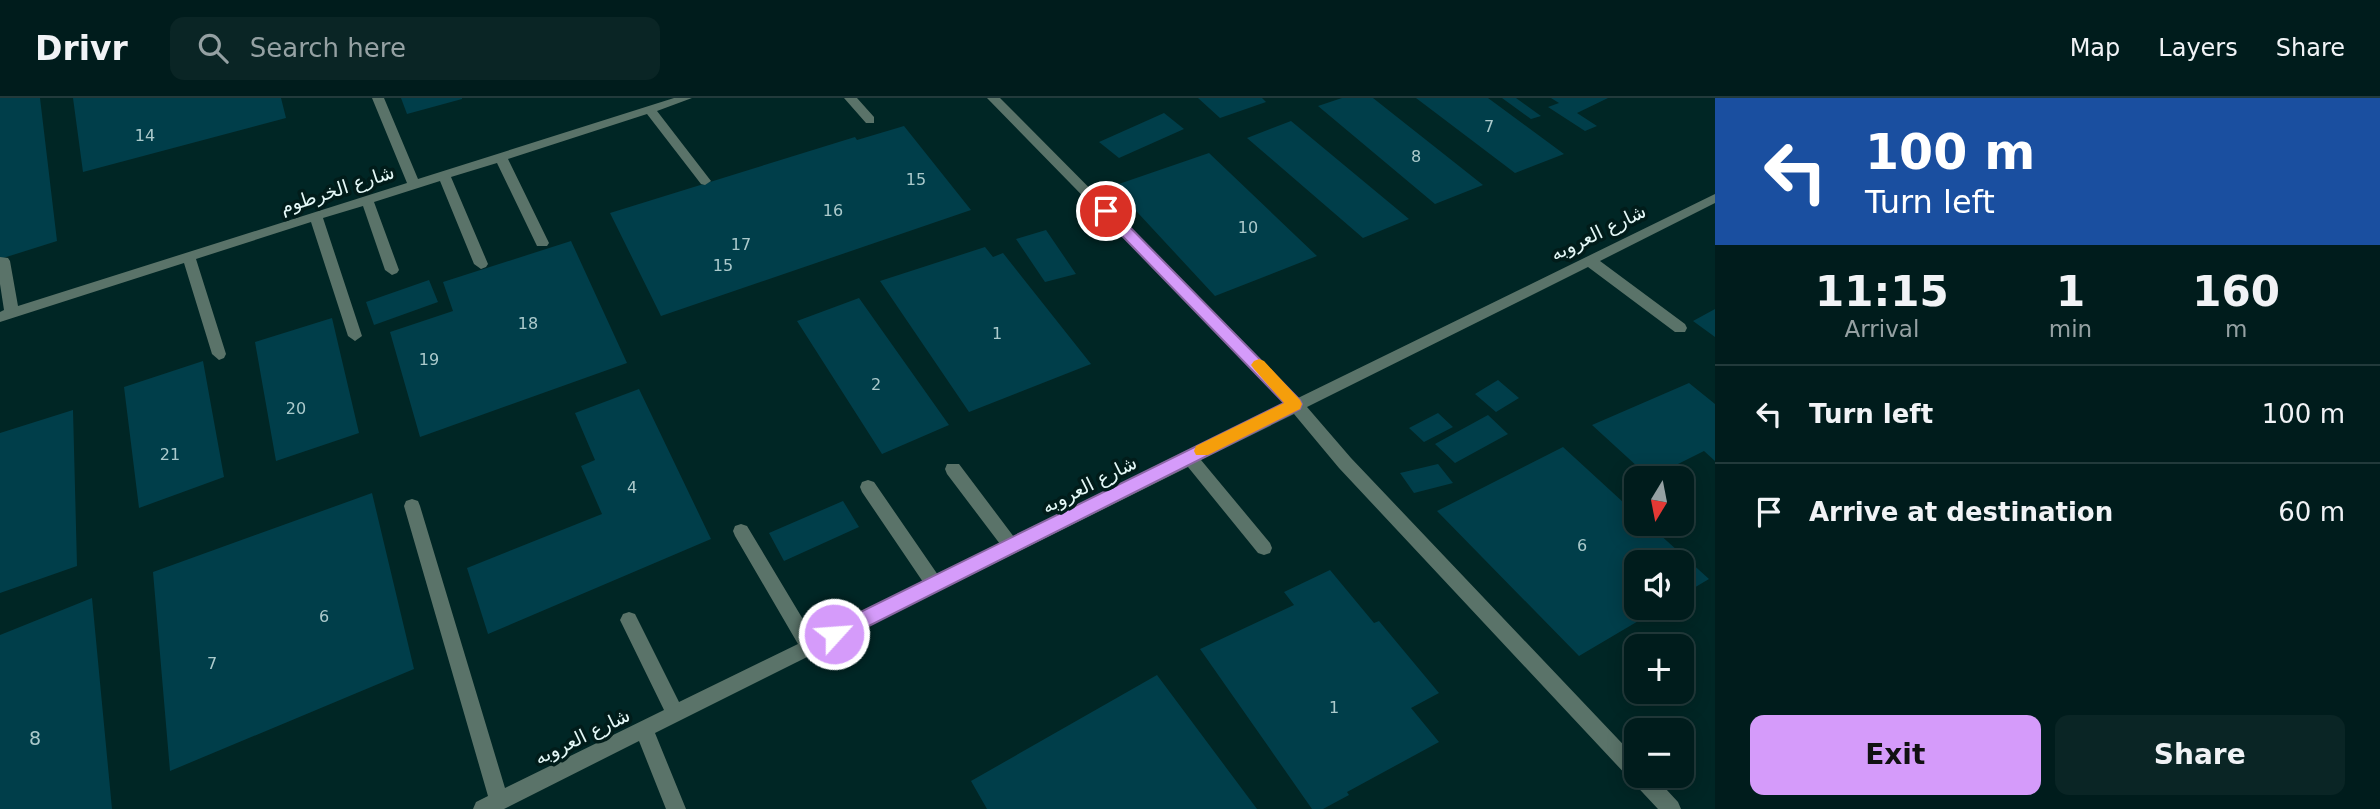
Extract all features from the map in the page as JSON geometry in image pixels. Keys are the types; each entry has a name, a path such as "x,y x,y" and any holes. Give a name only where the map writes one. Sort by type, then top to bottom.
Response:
{"lane":[{"path":"378,98 414,185"},
{"name":"شارع الخرطوم","path":"6,316 686,98"},
{"path":"850,98 870,120"},
{"path":"993,98 1256,362 1345,463 1624,759"},
{"path":"650,110 705,181"},
{"path":"501,157 542,243"},
{"path":"444,175 481,264"},
{"name":"شارع العروبه","path":"491,805 1715,198"},
{"path":"367,200 391,270"},
{"path":"316,216 355,336"},
{"path":"189,257 219,355"},
{"path":"1589,260 1680,328"},
{"path":"3,261 6,316"},
{"path":"1189,457 1264,548"},
{"path":"953,469 1012,546"},
{"path":"868,487 934,584"},
{"path":"412,506 491,805"},
{"path":"741,531 810,646"},
{"path":"629,620 675,713"},
{"path":"643,729 676,809"},
{"path":"1651,788 1671,809"}],"building":[{"path":"0,98 40,98 57,241 0,259"},
{"path":"73,98 281,98 286,118 83,172"},
{"path":"401,98 462,98 462,99 407,114"},
{"path":"1198,98 1262,98 1266,102 1220,118"},
{"path":"1342,98 1373,98 1483,185 1435,204 1318,106"},
{"path":"1416,98 1488,98 1564,154 1515,173"},
{"path":"1502,98 1516,98 1541,116 1531,119"},
{"path":"1551,98 1608,98 1577,113 1597,126 1585,131 1548,107 1559,103"},
{"path":"1164,113 1184,129 1119,158 1099,142"},
{"path":"1291,121 1409,219 1363,238 1247,138"},
{"path":"904,126 971,210 661,316 610,213 855,137 857,140"},
{"path":"1209,153 1317,256 1215,296 1113,186"},
{"path":"1046,230 1076,274 1045,282 1016,239"},
{"path":"571,241 627,363 420,437 390,332 453,311 443,282"},
{"path":"985,247 993,257 1003,253 1091,364 969,412 880,281"},
{"path":"429,280 438,302 374,325 366,302"},
{"path":"859,298 949,425 882,454 797,321"},
{"path":"1715,309 1715,337 1693,321"},
{"path":"332,318 359,433 276,461 255,342"},
{"path":"203,361 224,477 139,508 124,387"},
{"path":"1498,380 1519,398 1496,412 1475,394"},
{"path":"1689,383 1715,404 1715,461 1704,451 1677,466 1637,466 1592,425"},
{"path":"639,389 711,539 488,634 467,568 602,514 581,466 595,460 575,413"},
{"path":"73,410 77,566 0,593 0,433"},
{"path":"1438,413 1453,427 1424,442 1409,428"},
{"path":"1488,415 1508,434 1455,463 1435,444"},
{"path":"1563,447 1624,503 1624,536 1661,536 1677,550 1624,550 1624,620 1640,620 1579,656 1437,511"},
{"path":"1438,464 1453,483 1414,493 1400,473"},
{"path":"372,493 414,669 170,771 153,572"},
{"path":"843,501 859,527 784,561 769,533"},
{"path":"1694,565 1709,579 1694,588"},
{"path":"1330,570 1374,623 1379,621 1439,693 1411,708 1439,742 1347,792 1349,795 1323,809 1312,809 1200,649 1294,605 1284,592"},
{"path":"92,598 112,809 0,809 0,635"},
{"path":"1157,675 1257,809 987,809 971,781"}],"slow traffic":[{"path":"1202,451 1295,404 1259,365"}],"route":[{"path":"834,634 1295,404 1106,211"}]}
